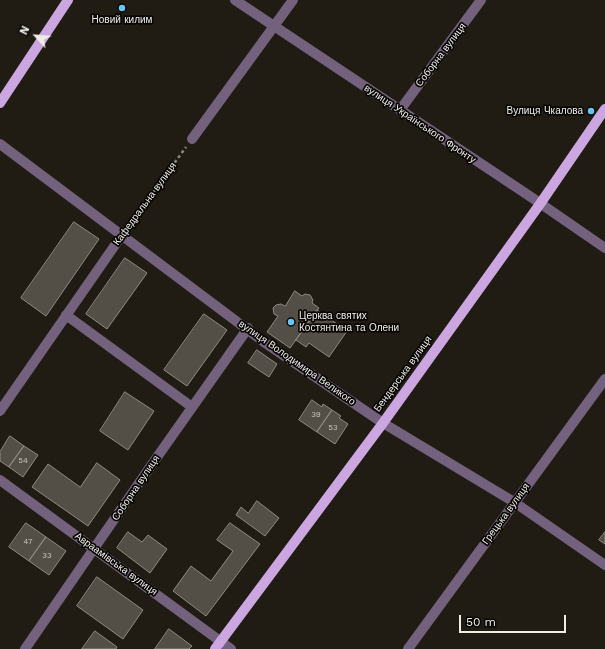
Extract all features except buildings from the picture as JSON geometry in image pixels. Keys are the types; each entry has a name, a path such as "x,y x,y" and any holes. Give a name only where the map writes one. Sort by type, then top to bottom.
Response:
{"main road":[{"path":"0,103 68,0"},
{"name":"Бендерська вулиця","path":"217,645 383,423 540,204 605,109"}],"street":[{"name":"вулиця Українського Фронту","path":"235,0 605,248"},
{"path":"192,139 293,0"},
{"name":"Соборна вулиця","path":"400,110 482,0"},
{"name":"вулиця Володимира Великого","path":"0,144 248,328 264,342 383,423 514,502 605,565"},
{"name":"Кафедральна вулиця","path":"0,410 122,236"},
{"path":"66,315 192,407"},
{"name":"Соборна вулиця","path":"25,649 248,328"},
{"name":"Грецька вулиця","path":"408,649 605,379"},
{"name":"Авраамівська вулиця","path":"0,480 95,548 217,645 231,649"}],"path":[{"name":"Кафедральна вулиця","path":"122,236 192,139"}],"place":[{"name":"Новий килим","path":"122,8"},
{"name":"Вулиця Чкалова","path":"591,111"},
{"name":"Церква святих Костянтина та Олени","path":"291,322"}]}
